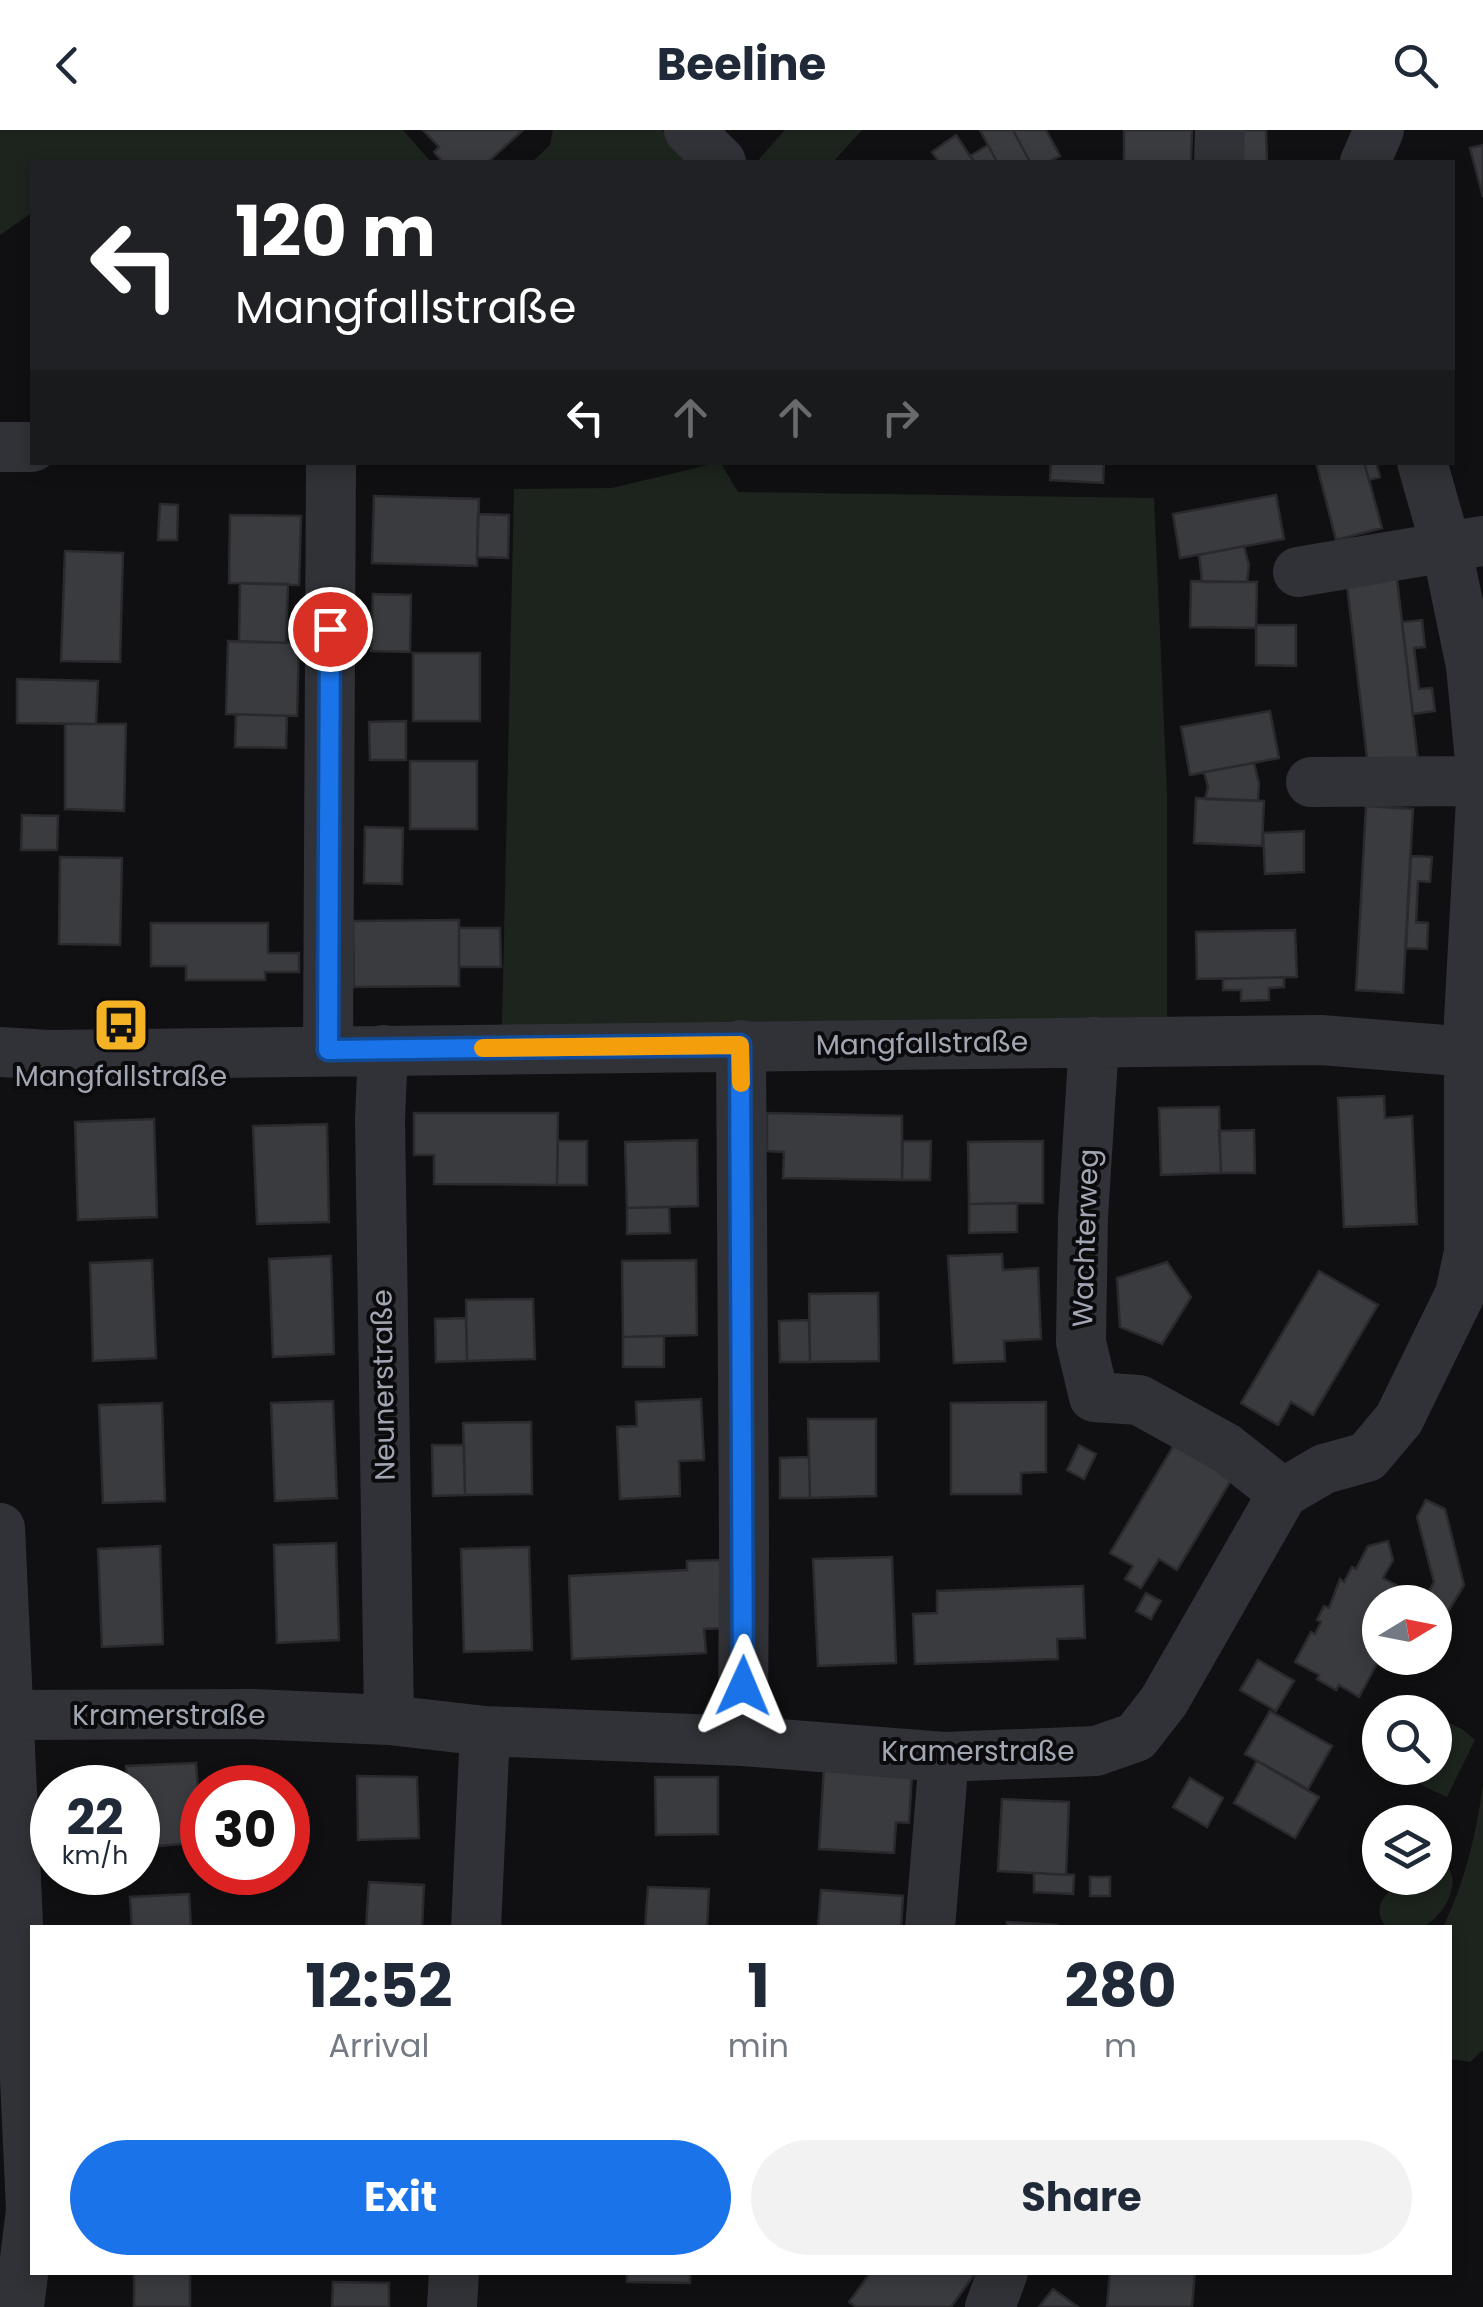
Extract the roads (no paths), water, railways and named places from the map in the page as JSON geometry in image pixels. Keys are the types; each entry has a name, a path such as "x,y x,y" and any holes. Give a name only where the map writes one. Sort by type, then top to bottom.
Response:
{"street":[{"path":"689,130 719,160"},
{"path":"1219,160 1220,130"},
{"path":"1365,160 1379,130"},
{"path":"0,447 30,447"},
{"path":"328,1050 331,465"},
{"path":"1282,1492 1324,1469 1367,1457 1399,1419 1460,1294 1469,1252 1482,781 1465,546 1424,465"},
{"path":"1298,572 1465,546"},
{"path":"1310,782 1482,781"},
{"name":"Mangfallstraße","path":"0,1052 49,1055 1321,1040 1476,1052"},
{"name":"Wachterweg","path":"1094,1042 1083,1217 1081,1342 1094,1397 1140,1400 1226,1448 1282,1492"},
{"path":"740,1045 742,1741"},
{"name":"Neunerstraße","path":"383,1050 380,1118 389,1720"},
{"name":"Kramerstraße","path":"8,1715 251,1714 389,1720 485,1731 742,1741 944,1756 1096,1751 1136,1737 1164,1700 1282,1492"},
{"path":"0,1528 8,1715 9,1927 30,2197"},
{"path":"476,1925 485,1731"},
{"path":"930,1925 944,1756"},
{"path":"19,2307 30,2218"},
{"path":"452,2307 454,2275"},
{"path":"990,2307 1002,2275"}],"place":[{"name":"Mangfallstraße","path":"121,1025"}]}
